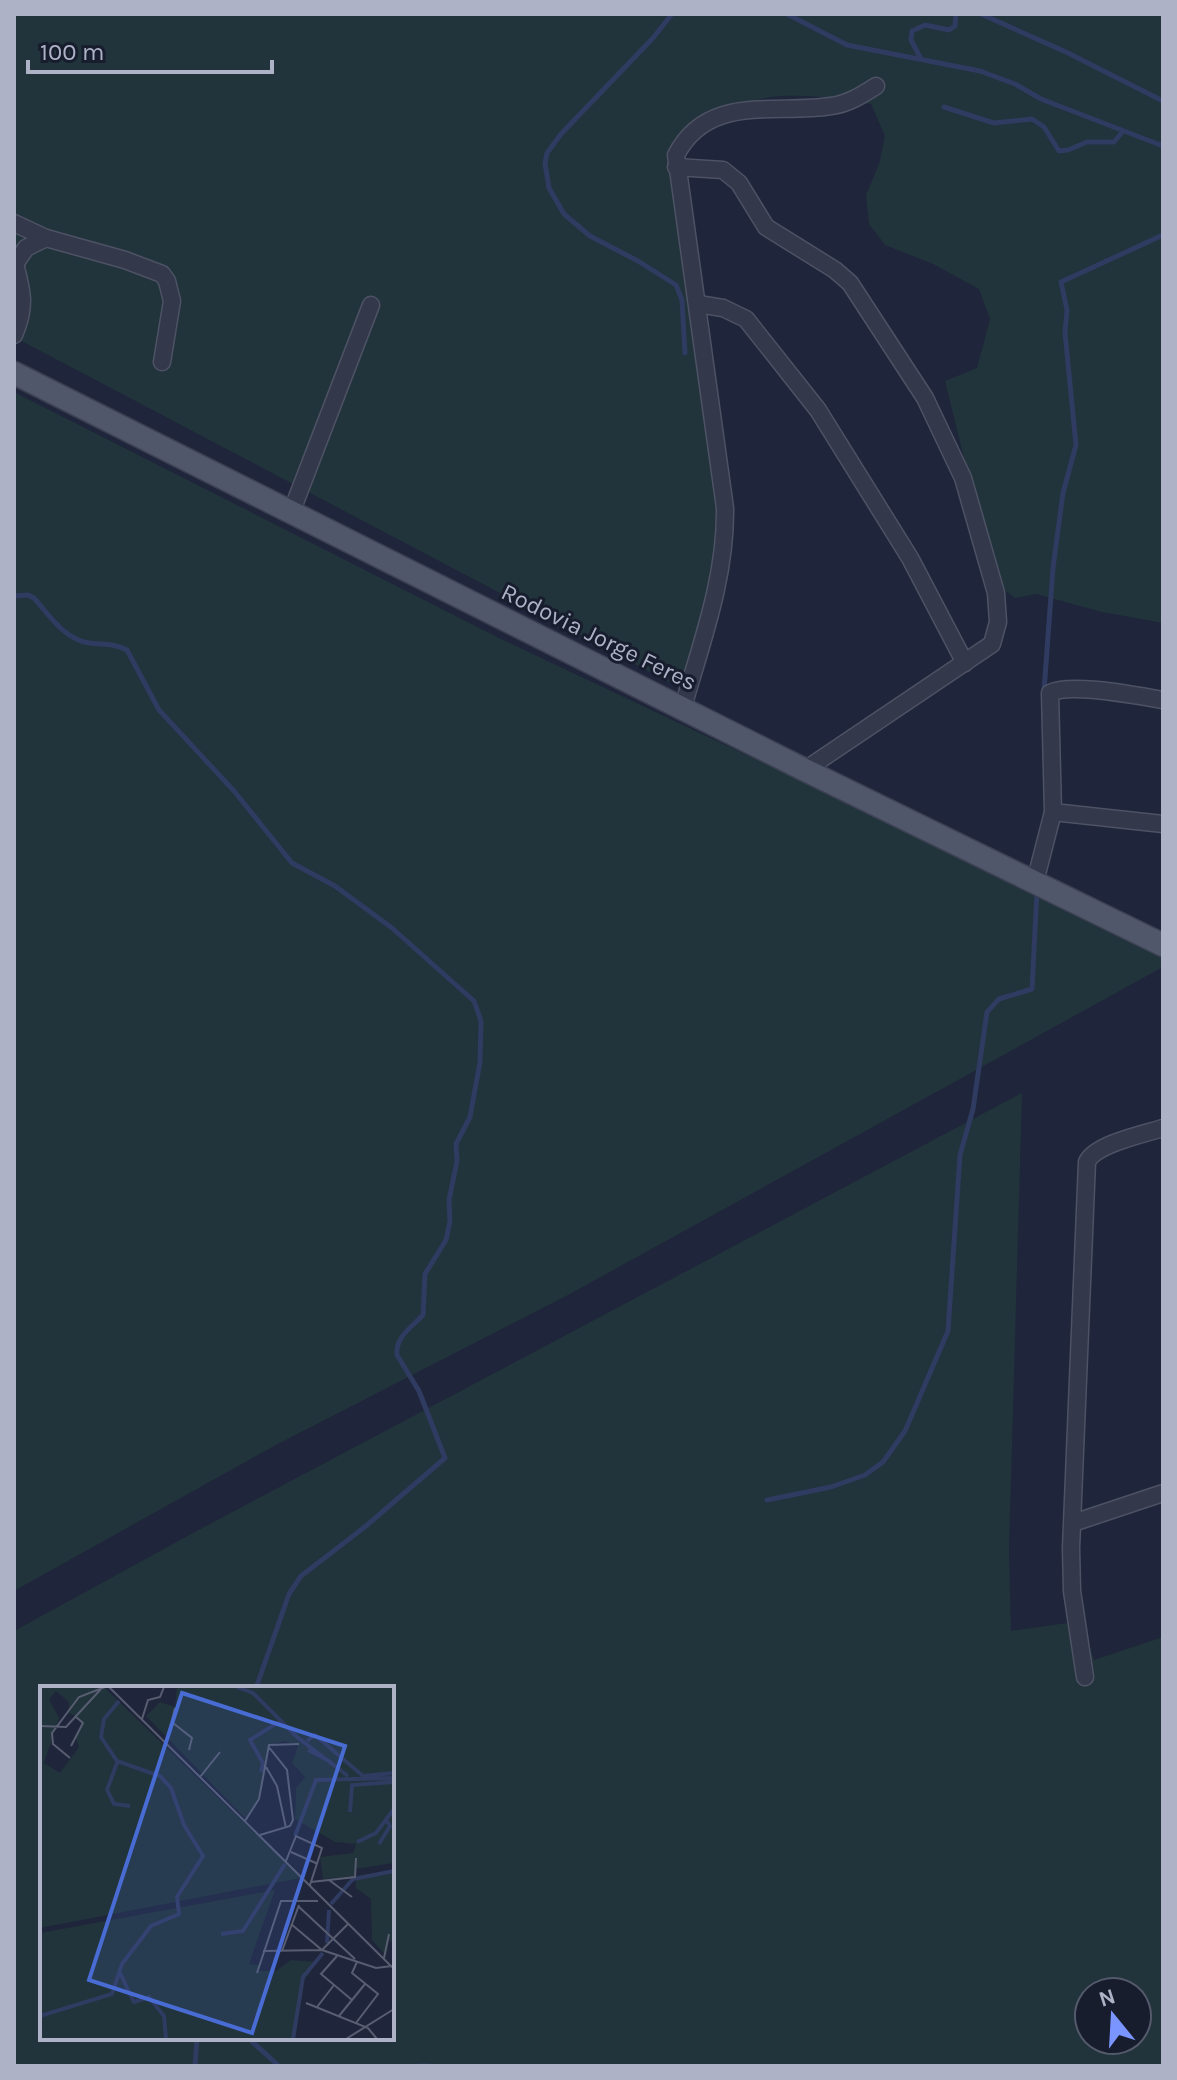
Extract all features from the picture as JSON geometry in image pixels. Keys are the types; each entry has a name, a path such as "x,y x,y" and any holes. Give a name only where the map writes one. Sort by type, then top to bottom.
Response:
{"main road":[{"name":"Rodovia Jorge Feres","path":"14,373 805,770 1163,945"}],"street":[{"path":"683,707 718,585 725,508 676,155 693,131 710,120 747,110 831,106 861,96 876,86"},
{"path":"676,167 723,170 739,183 766,227 844,277 940,424 963,478 996,593 998,622 995,639 965,663 805,770"},
{"path":"14,223 46,238 125,260 162,274 172,301 162,362"},
{"path":"14,335 21,319 23,301 14,262 26,248 46,238"},
{"path":"698,304 723,308 746,319 818,410 910,558 965,663"},
{"path":"291,513 371,305"},
{"path":"1035,882 1053,812 1050,693 1080,690 1163,700"},
{"path":"1053,812 1163,824"},
{"path":"1085,1677 1072,1591 1087,1162 1089,1156 1099,1149 1163,1128"},
{"path":"1073,1523 1163,1493"}],"shaded area":[{"path":"14,14 1163,14 1163,623 1102,612 1036,594 1015,598 1004,590 989,560 945,381 977,368 990,319 979,289 933,264 885,245 869,224 866,195 879,164 885,136 871,104 808,96 758,100 733,109 709,123 691,143 686,155 684,180 722,480 721,557 684,690 14,337"},
{"path":"14,392 503,640 1058,902 1163,956 1163,967 568,1295 274,1446 14,1591"},
{"path":"1022,1093 1009,1550 1011,1631 1081,1621 1094,1660 1163,1637 1163,2066 14,2066 14,1631"}],"waterway":[{"path":"672,14 561,134 547,153 545,163 549,188 564,214 590,236 676,285 682,300 685,353"},
{"path":"787,14 847,45 980,71 1015,84 1041,99 1163,146"},
{"path":"921,59 911,40 912,31 925,25 949,30 955,26 956,14"},
{"path":"981,14 1163,101"},
{"path":"944,107 994,123 1032,119 1044,127 1059,151 1087,142 1114,142 1123,131"},
{"path":"1044,691 1053,568 1063,493 1076,445 1065,333 1067,310 1061,282 1163,235"},
{"path":"14,596 34,598 58,625 80,641 127,650 159,710 234,791 292,863 335,886 392,928 474,1001 481,1021 480,1062 470,1117 456,1144 457,1161 449,1200 450,1221 446,1240 425,1274 423,1315 405,1333 397,1349 397,1355 419,1391 445,1458 366,1526 301,1576 289,1594 257,1686"},
{"path":"767,1500 831,1487 865,1475 883,1462 905,1431 948,1331 960,1155 973,1109 987,1012 999,999 1032,989 1037,892"},
{"path":"195,2066 197,2040"},
{"path":"250,2040 279,2066"},
{"path":"419,2066 429,2066"}]}
